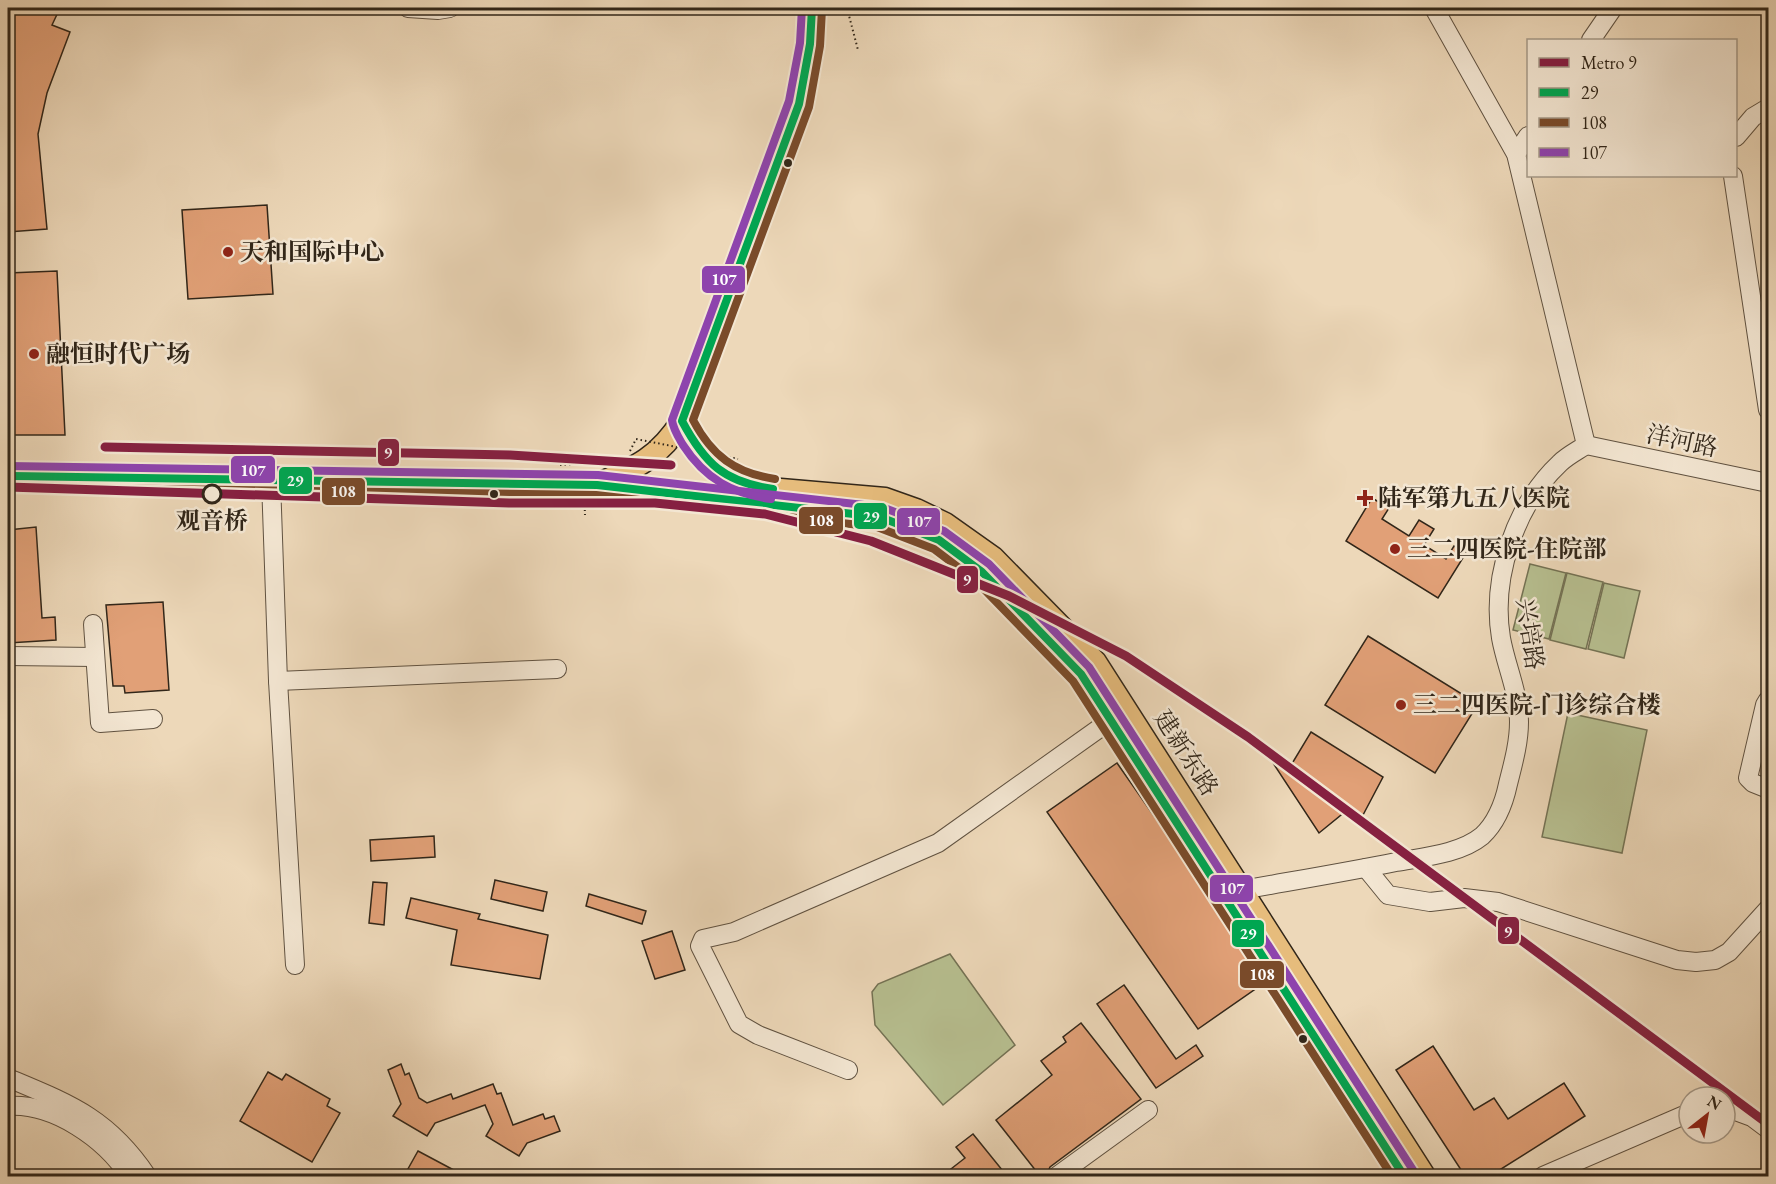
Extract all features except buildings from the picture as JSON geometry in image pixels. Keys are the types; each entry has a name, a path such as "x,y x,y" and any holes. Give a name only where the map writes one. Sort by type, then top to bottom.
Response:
{"main road":[{"path":"597,485 633,469 658,453 682,421 799,104 810,44 812,8"},
{"name":"建新东路","path":"682,421 702,457 728,477 747,485 885,500 916,510 945,524 993,558 1095,662 1404,1176"},
{"name":"建新东路","path":"9,477 597,485 880,517 909,526 939,540 982,572 1081,674 1424,1176"}],"street":[{"path":"408,8 438,10 450,8"},
{"path":"1434,8 1516,154 1586,445"},
{"path":"1592,39 1613,8"},
{"path":"1737,136 1753,117 1768,108"},
{"path":"1516,154 1527,138"},
{"path":"1733,177 1768,410"},
{"name":"洋河路","path":"1586,445 1768,483"},
{"name":"兴培路","path":"1232,892 1441,853 1481,836 1494,822 1503,803 1517,744 1519,721 1516,697 1501,638 1498,606 1501,576 1515,533 1542,485 1560,463 1586,445"},
{"path":"271,481 278,681 295,965"},
{"path":"93,624 100,723 153,719"},
{"path":"8,656 95,657"},
{"path":"278,681 557,669"},
{"path":"1768,700 1748,778 1753,783 1768,789"},
{"path":"848,1070 758,1035 738,1024 700,946 703,939 734,932 938,843 1111,720"},
{"path":"1366,868 1388,896 1430,902 1464,898 1498,902 1677,960 1715,960 1730,952 1768,909"},
{"path":"8,1078 71,1106 103,1124 127,1148 147,1176"},
{"path":"8,1106 40,1110 67,1122 95,1139 118,1161 129,1176"},
{"path":"1057,1176 1148,1110"},
{"path":"1737,1111 1752,1117 1768,1129"},
{"path":"1543,1176 1677,1118"}],"path":[{"path":"847,8 858,50"},
{"path":"630,451 636,439 738,459"},
{"path":"560,465 583,465 585,515"}],"green space":[{"path":"1530,564 1566,573 1549,639 1513,630"},
{"path":"1567,573 1603,582 1586,649 1550,640"},
{"path":"1604,583 1640,591 1624,658 1588,649"},
{"path":"1568,713 1647,730 1622,853 1542,837"},
{"path":"950,954 1015,1045 943,1105 875,1025 872,992 878,984"}],"metro line":[{"name":"9","path":"105,447 510,455 671,465"},
{"name":"9","path":"8,487 509,503 655,503 765,514 871,541 1009,596 1126,656 1248,737 1768,1124"}],"transit line":[{"name":"107","path":"771,499 732,489 710,476 683,445 672,420 789,101 800,43 802,8"},
{"name":"29","path":"773,489 741,481 718,468 699,449 682,421 799,104 810,44 812,8"},
{"name":"108","path":"775,479 748,472 726,461 708,444 693,420 809,107 820,46 822,9"},
{"name":"107","path":"8,466 598,475 882,507 944,531 989,564 1089,667 1413,1170"},
{"name":"29","path":"8,479 12,476 597,485 880,517 939,540 982,572 1081,674 1404,1176"},
{"name":"108","path":"14,487 596,495 877,527 934,549 975,580 1073,681 1392,1176"}],"place":[{"name":"天和国际中心","path":"228,252"},
{"name":"融恒时代广场","path":"34,354"},
{"name":"观音桥","path":"212,494"},
{"name":"陆军第九五八医院","path":"1365,498"},
{"name":"三二四医院-住院部","path":"1395,549"},
{"name":"三二四医院-门诊综合楼","path":"1401,705"}]}
